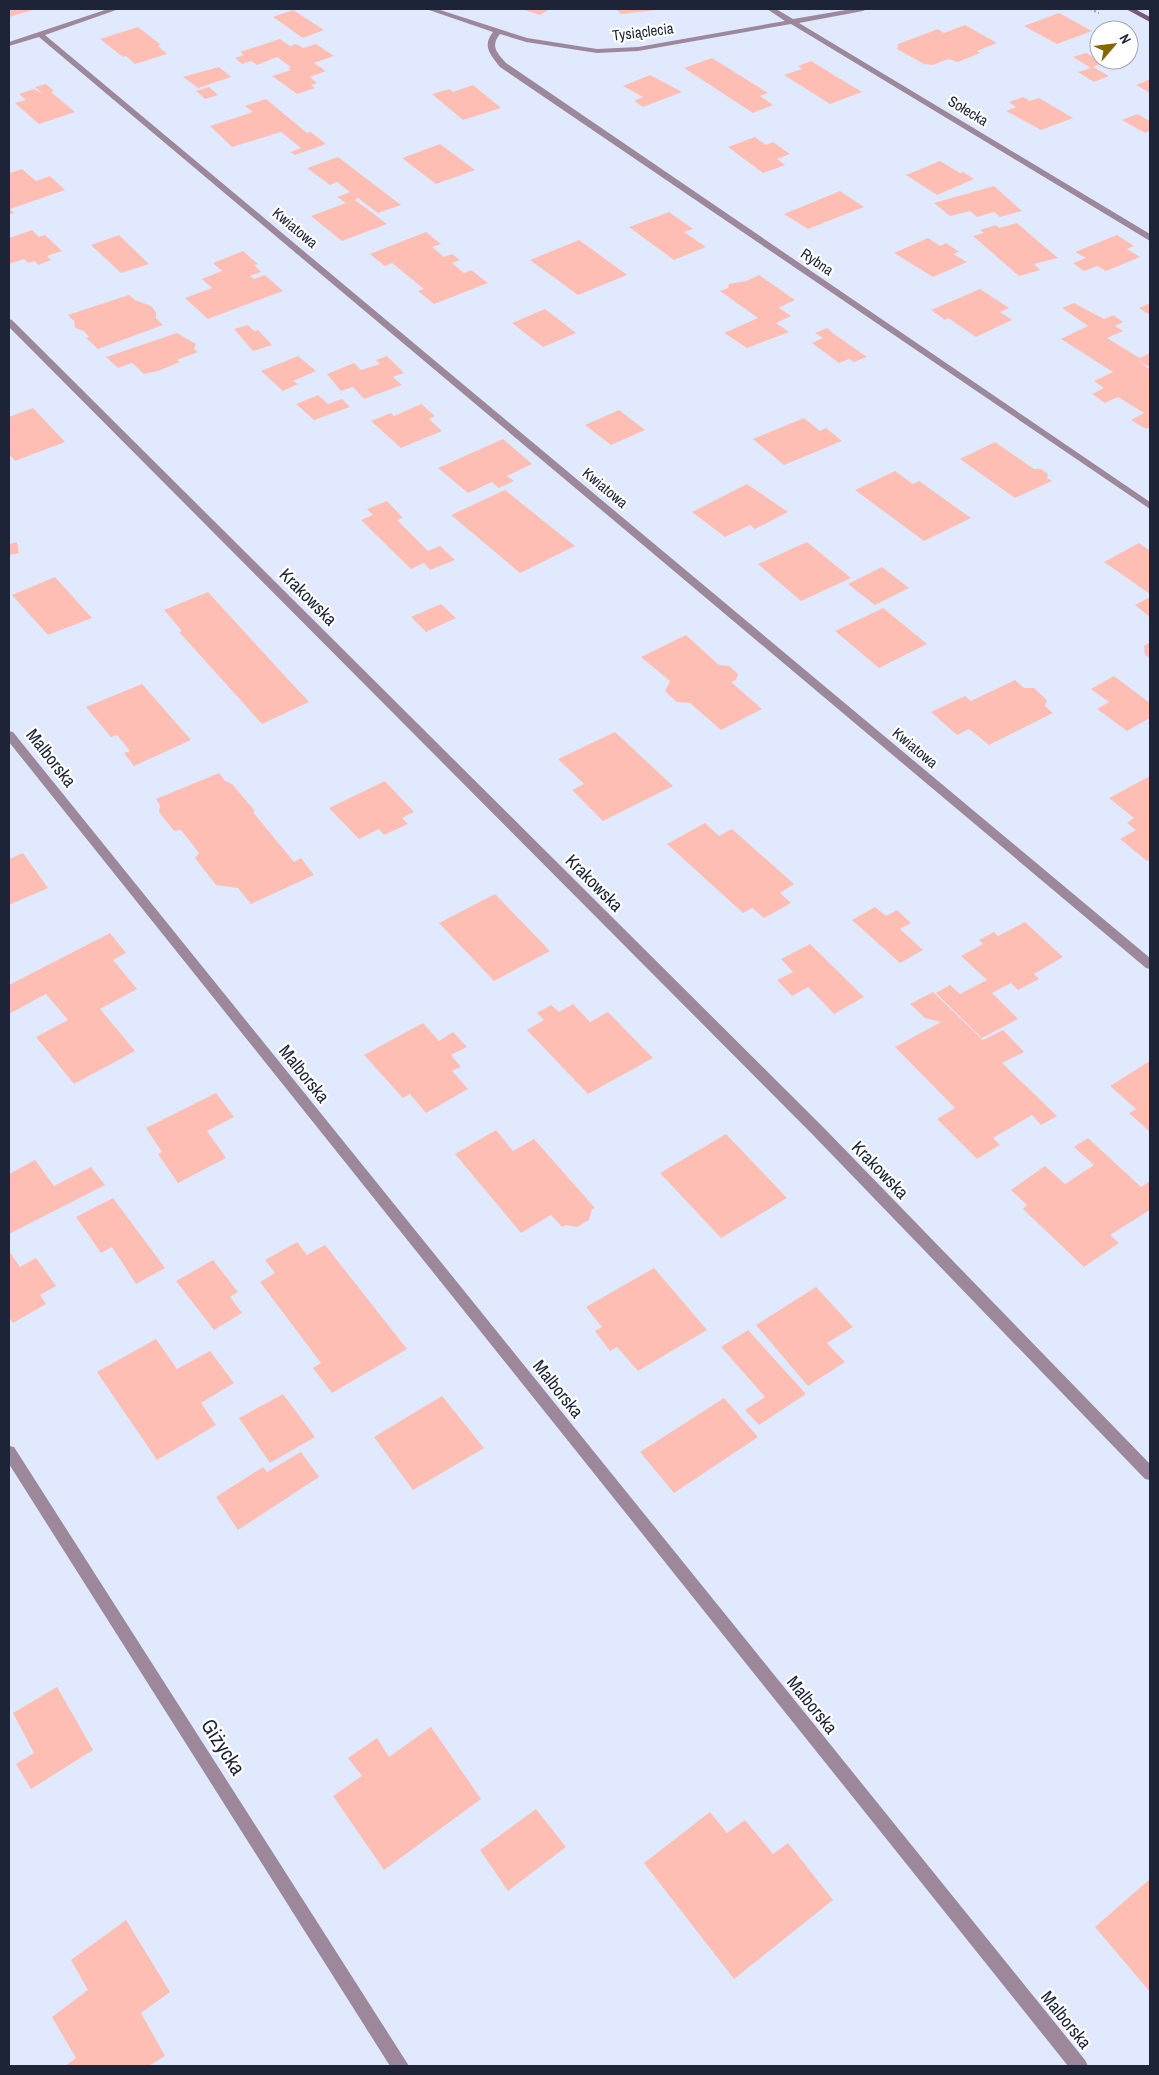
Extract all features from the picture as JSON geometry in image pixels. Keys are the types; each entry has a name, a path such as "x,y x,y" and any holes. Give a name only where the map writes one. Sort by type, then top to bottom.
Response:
{"street":[{"path":"9,44 115,9"},
{"name":"Tysiąclecia","path":"430,9 526,40 597,51 638,49 863,9"},
{"name":"Sołecka","path":"770,9 1150,238"},
{"path":"1130,9 1150,20"},
{"name":"Rybna","path":"498,31 491,40 491,50 503,65 1150,506"},
{"name":"Kwiatowa","path":"40,34 1150,965"},
{"name":"Krakowska","path":"9,322 818,1131 1150,1474"},
{"name":"Malborska","path":"9,735 1079,2066"},
{"name":"Giżycka","path":"9,1452 400,2066"}],"building":[{"path":"9,9 36,9 9,17"},
{"path":"521,9 550,9 540,15"},
{"path":"616,9 657,9 657,10 621,14"},
{"path":"293,10 324,30 303,38 273,17"},
{"path":"1059,13 1089,29 1089,32 1057,44 1024,26"},
{"path":"965,25 997,43 977,51 980,53 958,62 948,59 933,65 924,64 897,49 898,44 938,29 944,33"},
{"path":"138,27 161,45 158,46 167,54 135,64 100,39"},
{"path":"280,39 290,46 296,44 303,48 316,44 334,56 314,63 326,71 310,77 317,83 311,85 315,88 297,94 272,76 291,70 288,68 291,67 277,57 257,65 251,61 242,64 235,58 244,55 240,52"},
{"path":"1086,53 1089,55 1089,67 1073,57"},
{"path":"712,58 768,93 760,96 773,105 753,113 684,68"},
{"path":"811,61 862,92 830,104 784,75 802,69 798,66"},
{"path":"219,67 231,77 198,88 183,77"},
{"path":"1089,69 1098,70 1109,76 1094,82 1078,72"},
{"path":"650,75 682,92 643,107 634,101 643,97 623,86"},
{"path":"1150,79 1150,93 1136,85"},
{"path":"46,84 54,91 51,92 75,112 39,124 15,103 26,100 19,94 34,89 43,94 35,87"},
{"path":"473,85 501,108 463,120 432,94 450,89 453,92"},
{"path":"209,87 218,95 205,99 196,91"},
{"path":"1023,97 1030,101 1039,98 1073,118 1041,130 1006,111 1016,107 1009,102"},
{"path":"266,99 307,133 311,132 326,144 295,155 290,152 301,148 281,132 232,147 210,126 253,112 245,106"},
{"path":"1137,114 1150,121 1150,131 1145,133 1122,120"},
{"path":"755,137 766,145 773,142 790,154 777,159 785,165 763,173 728,147"},
{"path":"440,144 475,170 436,184 402,158"},
{"path":"338,157 401,205 378,213 358,198 355,200 387,224 342,241 311,216 346,203 337,197 350,192 337,182 330,185 307,168"},
{"path":"940,161 974,179 937,195 906,175"},
{"path":"22,169 36,181 50,176 65,190 10,209 14,213 9,215 9,173"},
{"path":"994,186 1022,211 1000,217 994,212 977,217 970,211 950,216 934,203"},
{"path":"840,191 864,207 808,229 784,214"},
{"path":"669,212 693,229 684,232 706,247 674,260 629,227"},
{"path":"1017,223 1058,258 1034,264 1040,270 1019,276 973,236 984,233 980,230 996,225 999,228"},
{"path":"32,230 39,237 45,235 62,251 47,256 51,260 38,265 35,261 28,263 24,259 9,264 9,238"},
{"path":"426,232 441,244 432,247 444,257 452,254 460,260 452,263 464,273 471,270 488,283 434,304 418,291 424,289 392,263 385,266 370,254"},
{"path":"119,235 149,264 121,273 91,245"},
{"path":"1117,235 1134,246 1127,249 1140,257 1106,271 1097,266 1084,271 1073,263 1086,258 1075,252"},
{"path":"928,238 940,246 946,243 959,252 953,254 967,262 933,277 894,253"},
{"path":"579,240 627,275 578,295 530,260"},
{"path":"243,251 258,264 254,265 261,272 250,276 254,279 265,275 283,291 208,319 185,298 212,288 202,279 222,271 213,263"},
{"path":"759,275 795,300 772,311 779,308 791,316 776,323 789,332 747,348 724,333 758,318 720,291 728,288 729,284 746,281"},
{"path":"980,289 1009,308 1000,312 1012,320 976,337 948,318 945,320 931,310"},
{"path":"129,295 135,300 151,306 156,312 156,318 163,325 98,349 86,338 89,337 84,331 75,328 74,321 68,315"},
{"path":"1074,303 1104,319 1113,315 1123,322 1115,326 1123,331 1107,338 1141,359 1150,353 1150,367 1137,361 1150,369 1150,427 1146,429 1131,420 1144,413 1118,397 1105,403 1092,394 1104,388 1094,381 1113,372 1061,339 1088,326 1062,308"},
{"path":"1150,303 1150,315 1139,308"},
{"path":"545,309 576,333 543,347 512,323"},
{"path":"248,325 254,331 258,330 272,345 253,351 234,329"},
{"path":"827,328 867,357 854,362 849,359 839,363 812,343 823,338 815,333"},
{"path":"177,333 196,344 194,349 198,352 177,360 180,362 158,371 144,374 132,363 118,368 106,357"},
{"path":"298,356 316,371 293,381 298,384 283,391 261,371"},
{"path":"387,356 404,373 393,377 402,385 364,399 353,387 341,391 327,374 354,363 361,370 380,364 376,360"},
{"path":"318,395 328,404 342,399 350,407 314,420 296,404"},
{"path":"421,404 435,416 429,419 442,431 401,448 371,421 391,413 394,416"},
{"path":"33,408 65,442 15,461 9,454 9,417"},
{"path":"619,410 645,430 611,445 585,425"},
{"path":"804,418 820,431 826,428 842,441 784,465 753,439"},
{"path":"503,439 532,464 507,476 514,481 499,488 492,482 468,493 438,468"},
{"path":"995,442 1034,469 1041,469 1048,474 1047,478 1052,481 1015,498 960,459"},
{"path":"895,471 913,484 919,481 971,518 924,541 855,490"},
{"path":"747,484 788,512 755,529 750,525 725,537 692,512"},
{"path":"505,490 575,546 520,573 451,515"},
{"path":"387,501 403,518 397,520 428,551 440,546 455,560 430,570 424,563 411,569 361,520 373,515 367,509"},
{"path":"17,542 19,553 9,555 9,544"},
{"path":"807,542 851,578 801,601 758,564"},
{"path":"1139,543 1150,551 1150,594 1104,562"},
{"path":"882,567 909,588 875,605 848,584"},
{"path":"55,577 92,618 48,635 12,595"},
{"path":"208,592 309,702 262,724 179,632 182,631 164,610"},
{"path":"1150,597 1150,617 1135,605"},
{"path":"441,604 456,618 426,632 411,617"},
{"path":"883,608 927,644 879,668 835,631"},
{"path":"686,635 719,665 729,666 738,674 736,680 731,682 762,709 721,730 690,703 677,702 665,691 670,681 641,657"},
{"path":"1150,642 1150,658 1145,655 1144,646"},
{"path":"1114,676 1150,703 1150,718 1127,731 1097,709 1109,702 1091,689"},
{"path":"1015,680 1024,688 1034,688 1047,700 1045,706 1053,713 989,745 969,729 957,735 931,712 965,696 971,701"},
{"path":"142,684 191,740 134,766 124,753 130,751 117,735 111,737 86,707"},
{"path":"615,732 673,786 603,821 572,790 584,784 558,759"},
{"path":"219,773 225,781 232,784 255,811 253,812 294,862 301,858 314,875 251,904 238,888 216,885 195,858 199,853 181,830 174,831 159,812 160,805 156,799"},
{"path":"1150,776 1150,860 1147,861 1120,839 1136,830 1127,823 1134,818 1109,798"},
{"path":"385,781 414,812 402,818 408,824 384,835 379,829 359,839 329,808"},
{"path":"705,823 719,836 732,829 794,884 780,893 791,903 764,918 752,908 743,913 667,844"},
{"path":"23,853 48,888 9,905 9,859"},
{"path":"495,894 550,951 494,981 439,923"},
{"path":"875,907 886,916 897,910 911,923 900,929 923,950 900,963 852,920"},
{"path":"1025,922 1063,957 1034,974 1039,979 1018,990 1011,983 992,993 1018,1019 982,1038 936,993 950,985 960,994 987,980 961,956 983,944 979,940 994,932 998,936"},
{"path":"110,933 126,953 113,960 137,989 100,1009 135,1051 74,1084 36,1037 68,1020 46,994 9,1014 9,985"},
{"path":"810,944 864,997 834,1014 808,987 792,996 777,980 793,972 781,959"},
{"path":"933,992 983,1040 1003,1030 1024,1052 1002,1063 1057,1116 1041,1125 1032,1115 993,1138 1000,1145 977,1159 937,1119 955,1108 895,1047 941,1022 925,1018 910,1004"},
{"path":"573,1004 590,1022 608,1012 653,1058 588,1094 527,1030 544,1020 537,1013 551,1005 559,1012"},
{"path":"423,1023 439,1041 453,1032 467,1047 451,1055 461,1067 452,1071 468,1089 426,1113 410,1094 403,1098 364,1055"},
{"path":"1150,1061 1150,1132 1129,1113 1136,1109 1110,1086"},
{"path":"216,1093 234,1117 207,1131 226,1158 178,1183 158,1154 162,1152 146,1128"},
{"path":"496,1130 513,1151 534,1139 595,1208 592,1209 589,1220 577,1227 566,1225 562,1227 551,1215 521,1233 455,1154"},
{"path":"726,1134 787,1198 721,1238 660,1173"},
{"path":"1088,1138 1141,1187 1150,1181 1150,1210 1110,1235 1119,1243 1084,1267 1023,1209 1027,1205 1011,1190 1045,1166 1065,1184 1094,1165 1074,1147"},
{"path":"35,1160 54,1186 91,1167 105,1185 9,1234 9,1174"},
{"path":"113,1198 165,1268 136,1284 112,1247 101,1253 76,1217"},
{"path":"297,1242 307,1255 325,1245 407,1349 332,1393 313,1368 321,1363 260,1282 275,1273 265,1260"},
{"path":"9,1251 20,1267 36,1258 56,1286 40,1295 46,1304 13,1323 9,1317"},
{"path":"213,1260 238,1292 230,1297 242,1313 214,1330 176,1281"},
{"path":"654,1268 707,1330 638,1371 617,1347 610,1351 595,1331 602,1327 586,1307"},
{"path":"816,1287 853,1327 827,1343 845,1362 808,1386 756,1325"},
{"path":"748,1330 806,1394 759,1425 745,1410 765,1397 721,1347"},
{"path":"156,1339 177,1369 210,1351 234,1383 201,1403 216,1425 157,1460 97,1372"},
{"path":"283,1394 315,1437 270,1463 239,1418"},
{"path":"442,1396 484,1448 413,1490 374,1437"},
{"path":"724,1398 758,1437 674,1493 640,1452"},
{"path":"301,1452 319,1477 238,1530 216,1497 263,1467 267,1472"},
{"path":"57,1687 93,1750 31,1789 16,1764 34,1753 13,1713"},
{"path":"431,1727 481,1799 384,1870 333,1796 362,1776 348,1758 377,1738 389,1757"},
{"path":"536,1809 566,1847 508,1891 480,1850"},
{"path":"710,1812 727,1833 745,1820 773,1854 788,1843 833,1900 734,1979 644,1863"},
{"path":"1150,1879 1150,1992 1095,1927"},
{"path":"126,1920 170,1992 141,2013 165,2056 149,2066 65,2066 76,2058 52,2017 88,1990 71,1960"}]}
